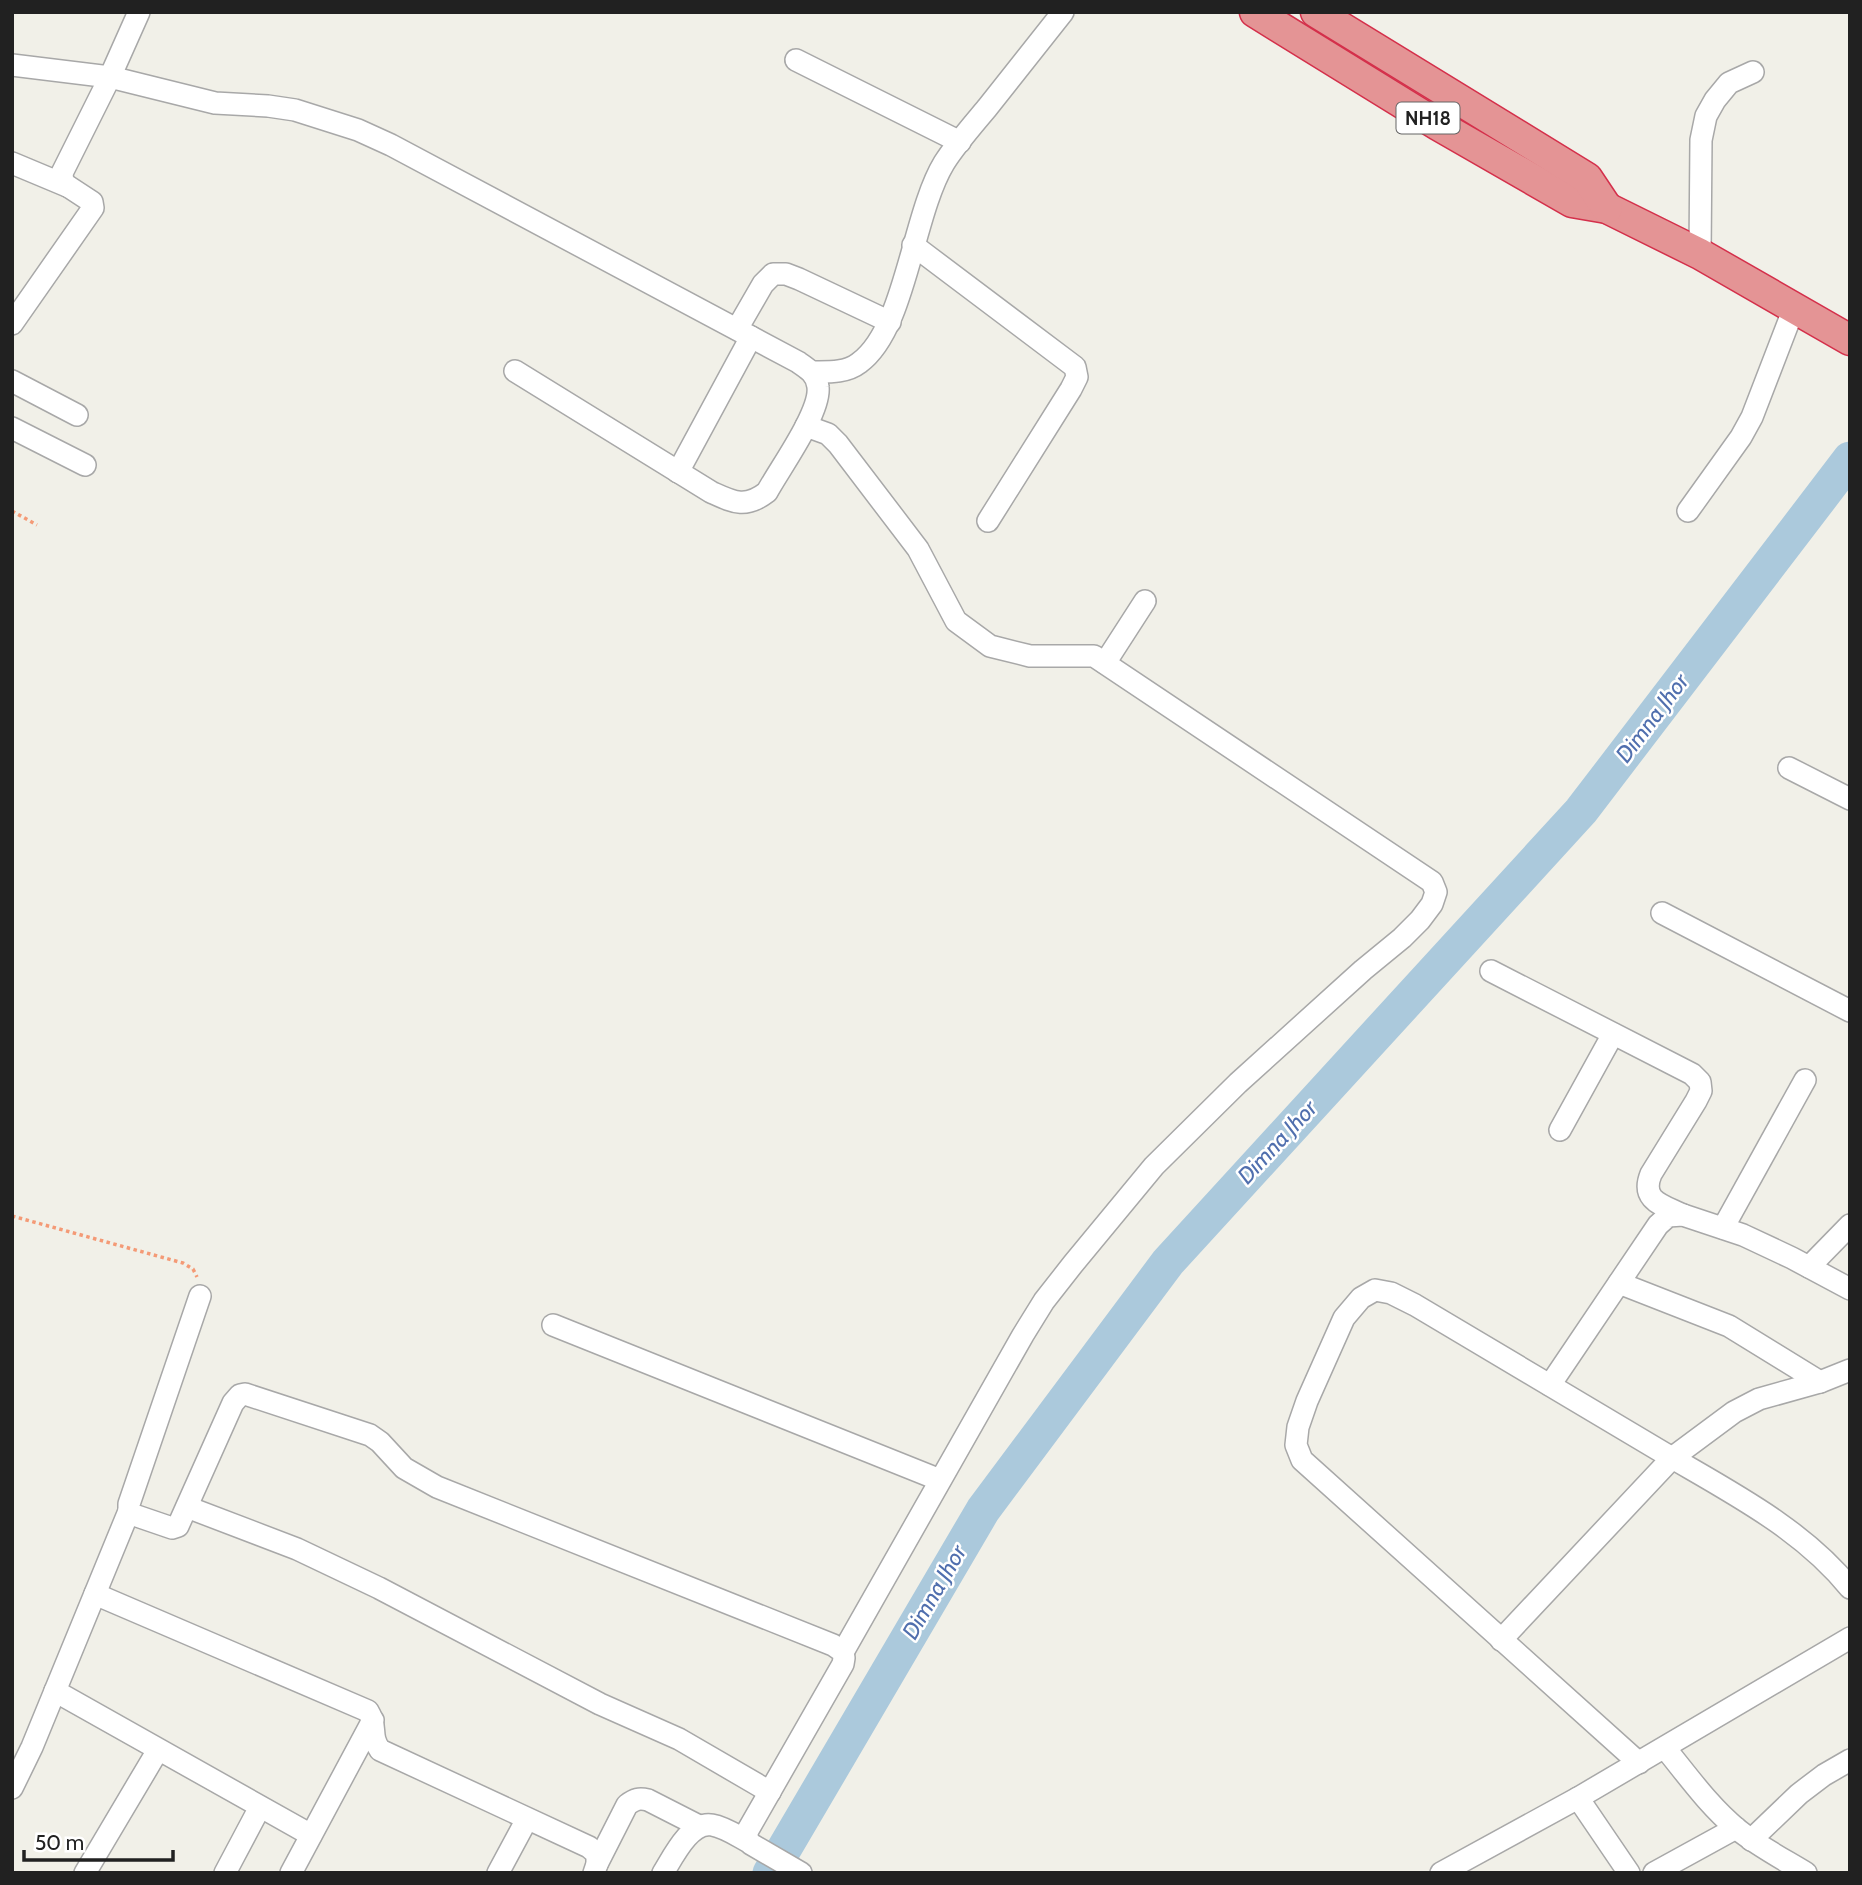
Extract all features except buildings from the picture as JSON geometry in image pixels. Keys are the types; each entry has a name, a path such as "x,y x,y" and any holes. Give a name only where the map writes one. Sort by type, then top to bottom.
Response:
{"highway":[{"name":"NH18","path":"1255,12 1438,125 1572,202 1607,208 1700,254 1841,335"},
{"name":"NH18","path":"1316,12 1587,178 1607,208"}],"street":[{"path":"67,186 62,178 64,168 139,12"},
{"path":"813,372 844,371 860,363 875,346 890,322 930,194 944,164 1063,12"},
{"path":"796,60 960,142"},
{"path":"12,65 110,77 215,103 295,110 358,130 391,145 798,362 813,372 818,385 818,400 806,426 766,492 756,500 743,503 711,492 515,371"},
{"path":"1700,254 1701,140 1706,117 1729,83 1753,72"},
{"path":"12,163 67,186 92,201 93,208 12,324"},
{"path":"913,245 1075,367 1077,377 1071,389 988,521"},
{"path":"678,472 744,333 763,284 773,274 786,274 799,279 890,322"},
{"path":"1688,511 1741,437 1752,416 1794,308"},
{"path":"12,381 77,415"},
{"path":"747,1841 747,1833 843,1664 843,1652 1044,1301 1154,1166 1238,1083 1402,938 1432,904 1436,892 1432,882 1094,656 1030,656 990,646 956,621 918,549 838,444 828,434 806,426"},
{"path":"12,428 85,465"},
{"path":"1105,663 1145,601"},
{"path":"1789,768 1850,799"},
{"path":"1662,913 1850,1011"},
{"path":"1491,971 1692,1074 1700,1082 1701,1091 1696,1101 1647,1185 1649,1195 1658,1203 1683,1215 1752,1239 1850,1289"},
{"path":"1560,1130 1613,1034"},
{"path":"1723,1228 1805,1080"},
{"path":"1550,1385 1658,1225 1668,1216 1683,1215"},
{"path":"1809,1267 1850,1225"},
{"path":"1619,1283 1729,1326 1820,1382"},
{"path":"1639,1763 1302,1460 1296,1445 1298,1427 1307,1401 1343,1318 1361,1298 1376,1290 1391,1293 1415,1305 1734,1494 1788,1530 1850,1588"},
{"path":"12,1788 129,1511 129,1504 200,1296"},
{"path":"553,1325 940,1480"},
{"path":"1501,1640 1672,1458 1734,1412 1759,1399 1848,1373"},
{"path":"129,1511 135,1516 175,1528 180,1525 233,1403 240,1395 254,1395 370,1435 404,1468 437,1487 833,1644 843,1652"},
{"path":"187,1507 297,1549 379,1588 600,1704 679,1739 770,1792"},
{"path":"95,1594 368,1711 373,1719 374,1741 380,1750 589,1847 597,1854 595,1868"},
{"path":"1441,1873 1639,1763 1850,1638"},
{"path":"55,1691 311,1835"},
{"path":"291,1873 373,1719"},
{"path":"1665,1748 1716,1809 1743,1834 1806,1873"},
{"path":"85,1873 158,1750"},
{"path":"1654,1873 1743,1834 1850,1760"},
{"path":"1578,1798 1629,1873"},
{"path":"595,1868 627,1805 634,1800 648,1800 699,1826"},
{"path":"225,1873 260,1807"},
{"path":"498,1873 527,1819"},
{"path":"663,1873 689,1834 699,1826 707,1824 747,1841 801,1873"}],"path":[{"path":"12,511 37,525"},
{"path":"12,1216 183,1263 193,1269 198,1279 200,1296"}],"waterway":[{"name":"Dimna Jhor","path":"770,1873 983,1510 1168,1262 1581,811 1850,459"}]}
